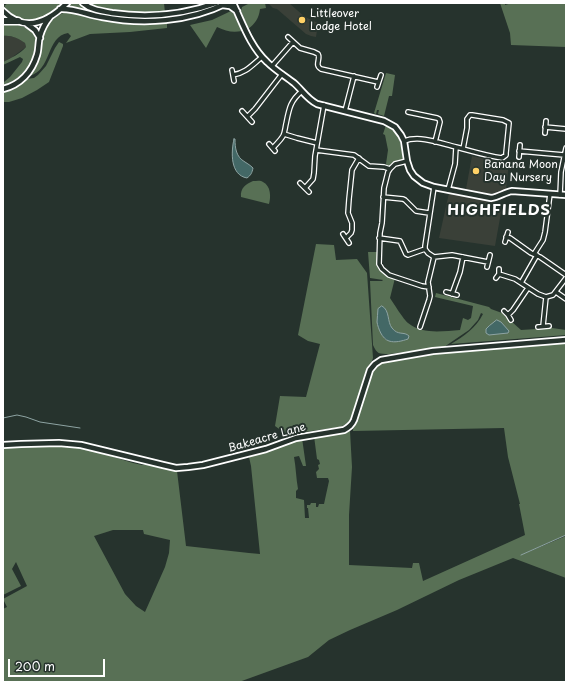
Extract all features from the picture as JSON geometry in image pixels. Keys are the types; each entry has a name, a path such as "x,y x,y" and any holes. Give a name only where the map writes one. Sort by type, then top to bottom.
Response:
{"highway":[{"path":"3,21 18,21"}],"street":[{"path":"27,24 50,17 67,3"},
{"path":"83,3 100,11 116,14 139,15 180,13 216,3"},
{"path":"234,3 248,38 262,57 294,83 312,101 317,104 388,122 398,130 404,141 410,170 414,176 423,183 434,187 491,198 510,191 566,196"},
{"path":"237,3 238,11"},
{"path":"60,9 70,9 114,19 146,21 185,18 225,4 238,11"},
{"path":"3,11 12,18 27,24 35,30 40,38"},
{"path":"3,89 18,83 29,72 37,56 44,26 50,17"},
{"path":"288,38 300,48 318,54 320,57 318,67 321,69 378,82"},
{"path":"272,66 293,42"},
{"path":"233,75 248,70 262,57"},
{"path":"232,70 234,81"},
{"path":"248,116 282,74"},
{"path":"377,87 380,75"},
{"path":"345,111 354,76"},
{"path":"269,144 274,150 284,134 290,106 294,98 302,91"},
{"path":"305,188 312,179 314,173 316,143 324,105"},
{"path":"242,110 252,122"},
{"path":"408,112 439,119 440,122 435,142"},
{"path":"404,141 415,139 435,142 463,149 502,158 506,155 509,124 503,120 470,115 467,119 463,149"},
{"path":"544,133 546,121"},
{"path":"545,126 566,128"},
{"path":"284,134 316,143"},
{"path":"519,157 520,145"},
{"path":"448,190 455,164 456,147"},
{"path":"560,195 561,172 566,148"},
{"path":"316,150 354,154 369,166 390,169"},
{"path":"519,151 564,158"},
{"path":"349,243 344,236 349,235 352,230 352,223 348,213 349,199 352,170 359,158"},
{"path":"407,161 395,164 390,169 384,188 382,223 379,238 379,264 384,272 389,275 429,287"},
{"path":"300,183 309,192"},
{"path":"434,187 425,248 428,253 434,257 447,255 488,262"},
{"path":"521,283 543,240 550,194"},
{"path":"383,197 403,199 416,212 429,213"},
{"path":"505,242 508,232"},
{"path":"499,274 521,283 546,298 550,297 556,292 566,277 536,255 510,238 506,237"},
{"path":"379,238 400,241 406,254 425,248"},
{"path":"487,267 490,255"},
{"path":"420,326 430,296 429,276 434,257"},
{"path":"452,294 460,272 463,257"},
{"path":"496,278 500,269"},
{"path":"508,315 528,288"},
{"path":"446,292 458,295"},
{"path":"556,292 566,300"},
{"path":"544,326 546,298"},
{"path":"504,311 511,320"},
{"path":"538,327 549,326"},
{"name":"Bakeacre Lane","path":"3,445 59,443 81,445 176,468 203,465 266,449 296,438 344,430 352,424 354,420 370,370 381,360 433,351 566,340"}],"shaded area":[{"name":"Littleover Lodge Hotel","path":"268,3 289,3 305,17 318,23 316,37 306,34"},
{"path":"3,36 18,38 25,43 26,47 3,62"},
{"path":"472,156 509,162 506,189 489,194 466,189"},
{"path":"449,193 493,201 493,205 502,207 495,246 439,238"}],"green space":[{"path":"8,3 63,3 44,17 28,20 12,14 4,6"},
{"path":"70,3 81,3 90,10 107,14 164,18 136,19 109,17 67,6"},
{"path":"88,3 164,3 165,13 136,13 104,10"},
{"path":"250,3 265,3 266,8 260,9 259,15 253,25 248,29 241,11 242,7"},
{"path":"500,3 505,3 505,5 512,3 566,3 566,47 511,45 510,33"},
{"path":"231,11 242,31 235,32 223,30 217,27 206,48 190,25 212,20"},
{"path":"69,12 117,22 167,23 167,28 90,34 66,43 71,36 68,33 56,40 42,68 29,76 39,59 43,36 47,26 58,16"},
{"path":"8,24 21,26 34,31 37,48 36,54 27,70 16,79 3,85 3,82 10,77 23,59 20,57 3,65 3,62 18,54 26,47 25,43 17,38 12,36 3,36 3,25"},
{"path":"59,42 63,44 63,46 49,82 22,98 9,102 3,102 3,92 10,90 26,79 34,78 38,75 46,66"},
{"path":"386,73 395,75 392,96 389,96 384,116 378,114 379,110 377,110 376,114 374,113"},
{"path":"386,125 395,130 397,134 401,144 403,160 388,166 386,164 388,150 385,135 383,134"},
{"path":"253,181 262,181 268,186 270,195 269,204 241,197 241,191 244,187"},
{"path":"316,244 334,245 336,260 357,259 367,273 373,358 354,413 349,422 340,427 304,432 289,436 275,426 280,396 306,397 320,344 308,341 298,335"},
{"path":"368,252 377,252 380,270 395,278 390,298 406,321 414,327 420,329 427,331 460,330 463,318 468,320 471,318 473,306 435,297 436,293 489,307 502,313 521,330 552,328 566,330 566,335 451,344 473,328 483,314 481,313 478,320 469,330 444,347 381,354 377,352 373,345 370,281 383,280 370,278","holes":["393,329 398,334 407,334 390,341 385,339 382,335"]},
{"path":"566,340 566,535 521,555 566,536 566,578 513,558 459,580 397,610 329,640 308,657 239,682 3,682 3,609 7,607 3,599 27,586 16,562 12,569 21,586 3,595 3,448 67,446 91,450 133,463 142,465 150,464 177,471 186,546 260,554 249,457 302,438 306,466 303,466 299,456 294,457 298,489 296,491 296,498 304,500 305,518 309,518 307,505 316,503 316,507 318,507 319,504 324,504 329,481 328,478 317,478 316,472 319,469 318,465 320,464 319,460 317,459 314,436 350,431 352,467 349,515 349,565 412,568 413,563 419,563 423,581 525,535 520,504 508,457 504,428 353,431 354,420 370,370 378,362 422,352","holes":["113,530 143,530 144,534 170,540 169,553 165,567 145,612 136,606 125,594 94,536"]}],"water":[{"path":"234,139 238,155 253,168 251,174 247,178 241,176 237,172 233,162 232,150"},
{"path":"382,306 386,310 389,323 392,328 396,332 409,336 408,339 398,342 391,342 382,336 377,322 378,309"},
{"path":"497,320 501,322 509,331 508,333 489,335 486,333 486,329"}],"waterway":[{"path":"3,418 17,415 40,422 80,428"},
{"path":"521,555 566,535"}],"place":[{"name":"Littleover Lodge Hotel","path":"302,20"},
{"name":"Banana Moon Day Nursery","path":"476,171"}],"district":[{"name":"HIGHFIELDS","path":"499,211"}]}
